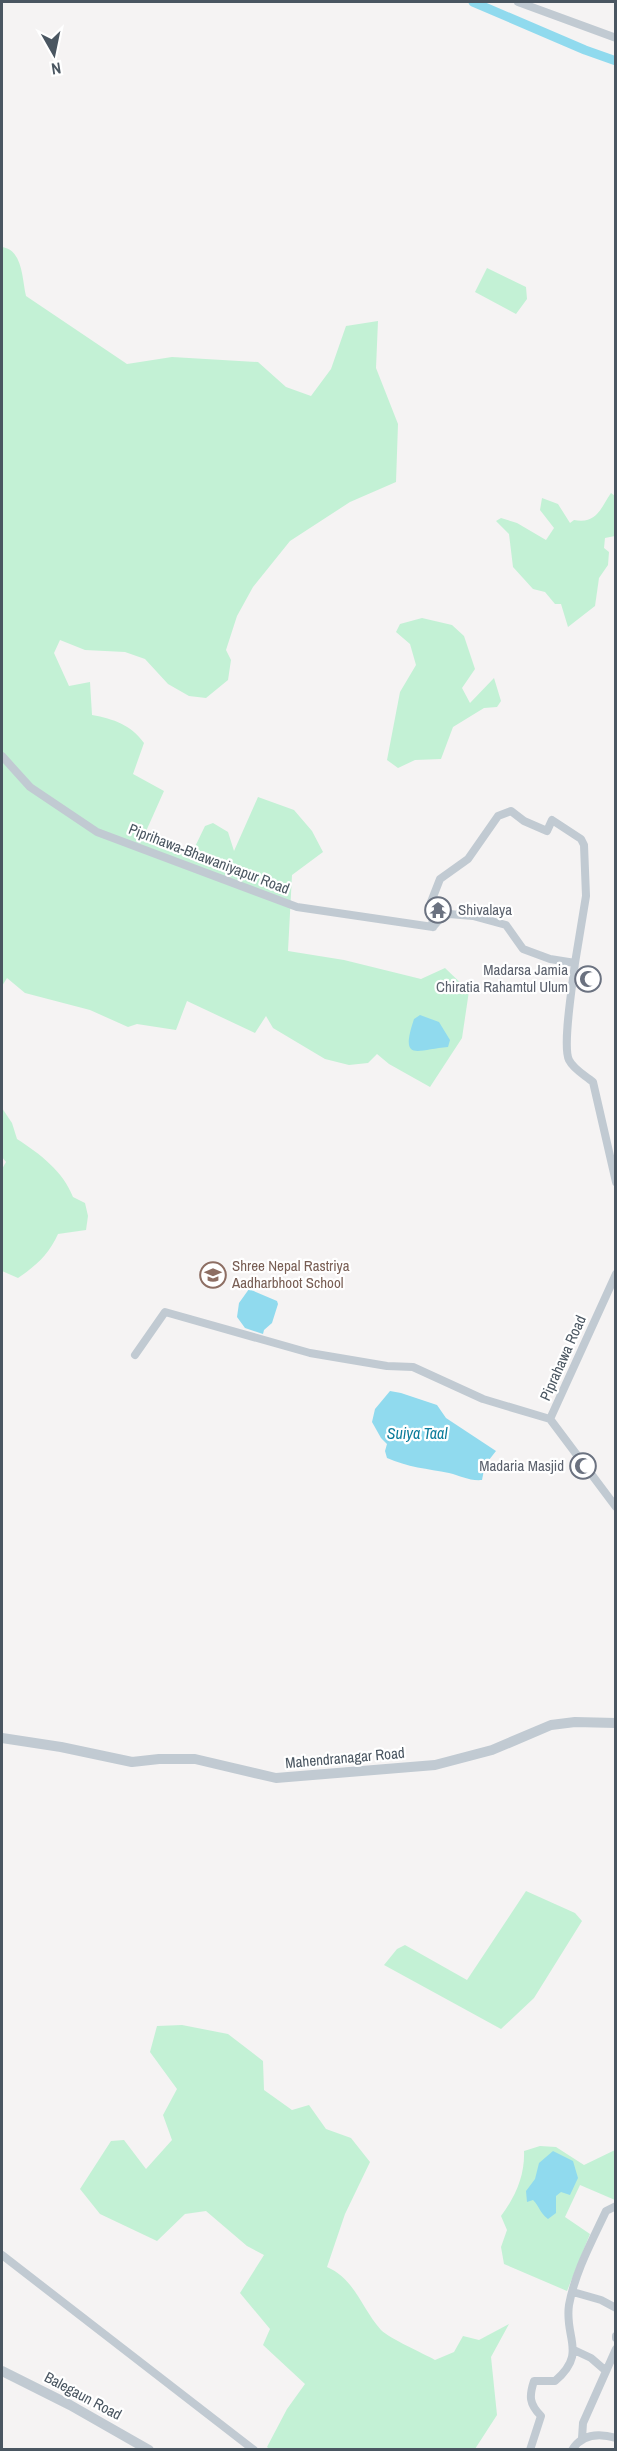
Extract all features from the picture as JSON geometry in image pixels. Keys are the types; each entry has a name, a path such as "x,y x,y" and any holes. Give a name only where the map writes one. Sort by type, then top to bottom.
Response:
{"street":[{"path":"518,2 615,38"},
{"name":"Piprihawa-Bhawaniyapur Road","path":"2,756 30,787 98,832 297,907 433,927"},
{"path":"433,927 431,902 440,879 468,859 498,816 511,811 524,821 548,831 552,820 581,839 584,845 586,896 575,963 567,1040 568,1058 574,1067 593,1082 615,1182"},
{"path":"433,927 449,914 472,916 506,926 523,949 550,959 575,963"},
{"name":"Piprahawa Road","path":"615,1274 550,1419 615,1507"},
{"path":"135,1355 165,1312 310,1353 387,1366 413,1367 483,1399 550,1419"},
{"name":"Mahendranagar Road","path":"2,1738 61,1747 132,1762 195,1759 276,1778 435,1765 492,1750 551,1725 574,1722 615,1723"},
{"path":"530,2450 541,2416 531,2404 529,2395 534,2381 555,2381 568,2370 574,2350 569,2308 578,2272 606,2211 615,2206"},
{"path":"2,2255 254,2450"},
{"path":"573,2292 601,2300 615,2308"},
{"path":"582,2439 583,2423 615,2349"},
{"path":"574,2350 591,2358 606,2371"},
{"name":"Balegaun Road","path":"2,2371 70,2405 150,2450"},
{"path":"572,2450 582,2439 590,2436 615,2438"}],"green space":[{"path":"2,247 9,249 18,259 26,296 127,364 172,357 258,362 286,387 311,396 331,369 346,326 378,321 376,368 398,424 396,482 350,502 290,541 253,587 237,616 226,650 231,660 228,680 206,698 189,696 168,684 145,659 125,652 85,650 60,640 54,653 69,686 90,682 92,715 121,724 144,743 133,774 164,791 143,838 178,854 191,855 205,826 213,823 228,832 234,851 258,797 294,810 312,831 323,852 292,875 288,951 344,960 421,979 445,968 469,991 462,1038 430,1087 389,1064 377,1054 368,1063 349,1065 325,1059 273,1028 266,1016 255,1033 187,1001 176,1030 137,1024 128,1027 90,1010 25,993 7,978 2,986"},
{"path":"487,268 526,287 527,299 516,314 475,292"},
{"path":"611,493 615,496 615,536 605,538 604,548 609,552 608,565 599,578 595,606 568,627 561,604 555,604 545,592 533,589 513,567 509,534 496,521 501,518 517,523 546,540 554,528 540,510 542,498 558,504 570,523 574,520 582,521 593,517 601,510"},
{"path":"422,618 452,625 464,636 475,669 462,688 470,703 494,678 501,701 497,707 484,708 453,727 441,759 415,760 398,768 387,760 400,692 416,665 410,644 396,632 400,624"},
{"path":"2,1108 12,1123 17,1139 57,1171 73,1197 85,1203 88,1216 86,1230 58,1234 41,1259 18,1278 2,1271 2,1169 6,1162 2,1157"},
{"path":"526,1891 575,1913 582,1921 534,1998 501,2029 384,1965 397,1949 405,1945 467,1980"},
{"path":"182,2025 228,2034 263,2061 264,2090 292,2110 309,2105 326,2129 351,2138 370,2162 345,2214 327,2267 345,2279 374,2322 385,2334 435,2360 454,2352 463,2336 479,2340 509,2324 491,2357 497,2415 475,2449 271,2450 267,2447 287,2409 305,2384 263,2345 270,2329 240,2293 264,2255 247,2246 206,2211 185,2214 157,2241 100,2214 80,2189 111,2141 124,2140 146,2169 172,2140 163,2115 177,2089 150,2052 157,2026"},
{"path":"540,2146 556,2147 584,2165 615,2150 615,2200 580,2185 565,2217 590,2234 567,2291 504,2264 501,2247 507,2230 501,2216 518,2185 523,2168 524,2151"}],"water":[{"path":"420,1015 439,1022 450,1040 448,1047 420,1051 410,1048 410,1033 414,1019"},
{"path":"249,1289 277,1301 278,1304 272,1323 263,1334 245,1328 237,1317 239,1303"},
{"name":"Suiya Taal","path":"390,1391 437,1405 446,1418 496,1451 485,1465 482,1480 410,1466 387,1458 385,1451 387,1444 372,1422 375,1409"},
{"path":"553,2151 573,2161 578,2178 570,2195 561,2192 556,2196 556,2213 548,2219 533,2200 527,2202 526,2191 535,2179 539,2163"}],"waterway":[{"path":"473,2 616,61"}],"place":[{"name":"Shivalaya","path":"438,910"},
{"name":"Madarsa Jamia Chiratia Rahamtul Ulum","path":"588,979"},
{"name":"Shree Nepal Rastriya Aadharbhoot School","path":"213,1275"},
{"name":"Madaria Masjid","path":"583,1466"}]}
